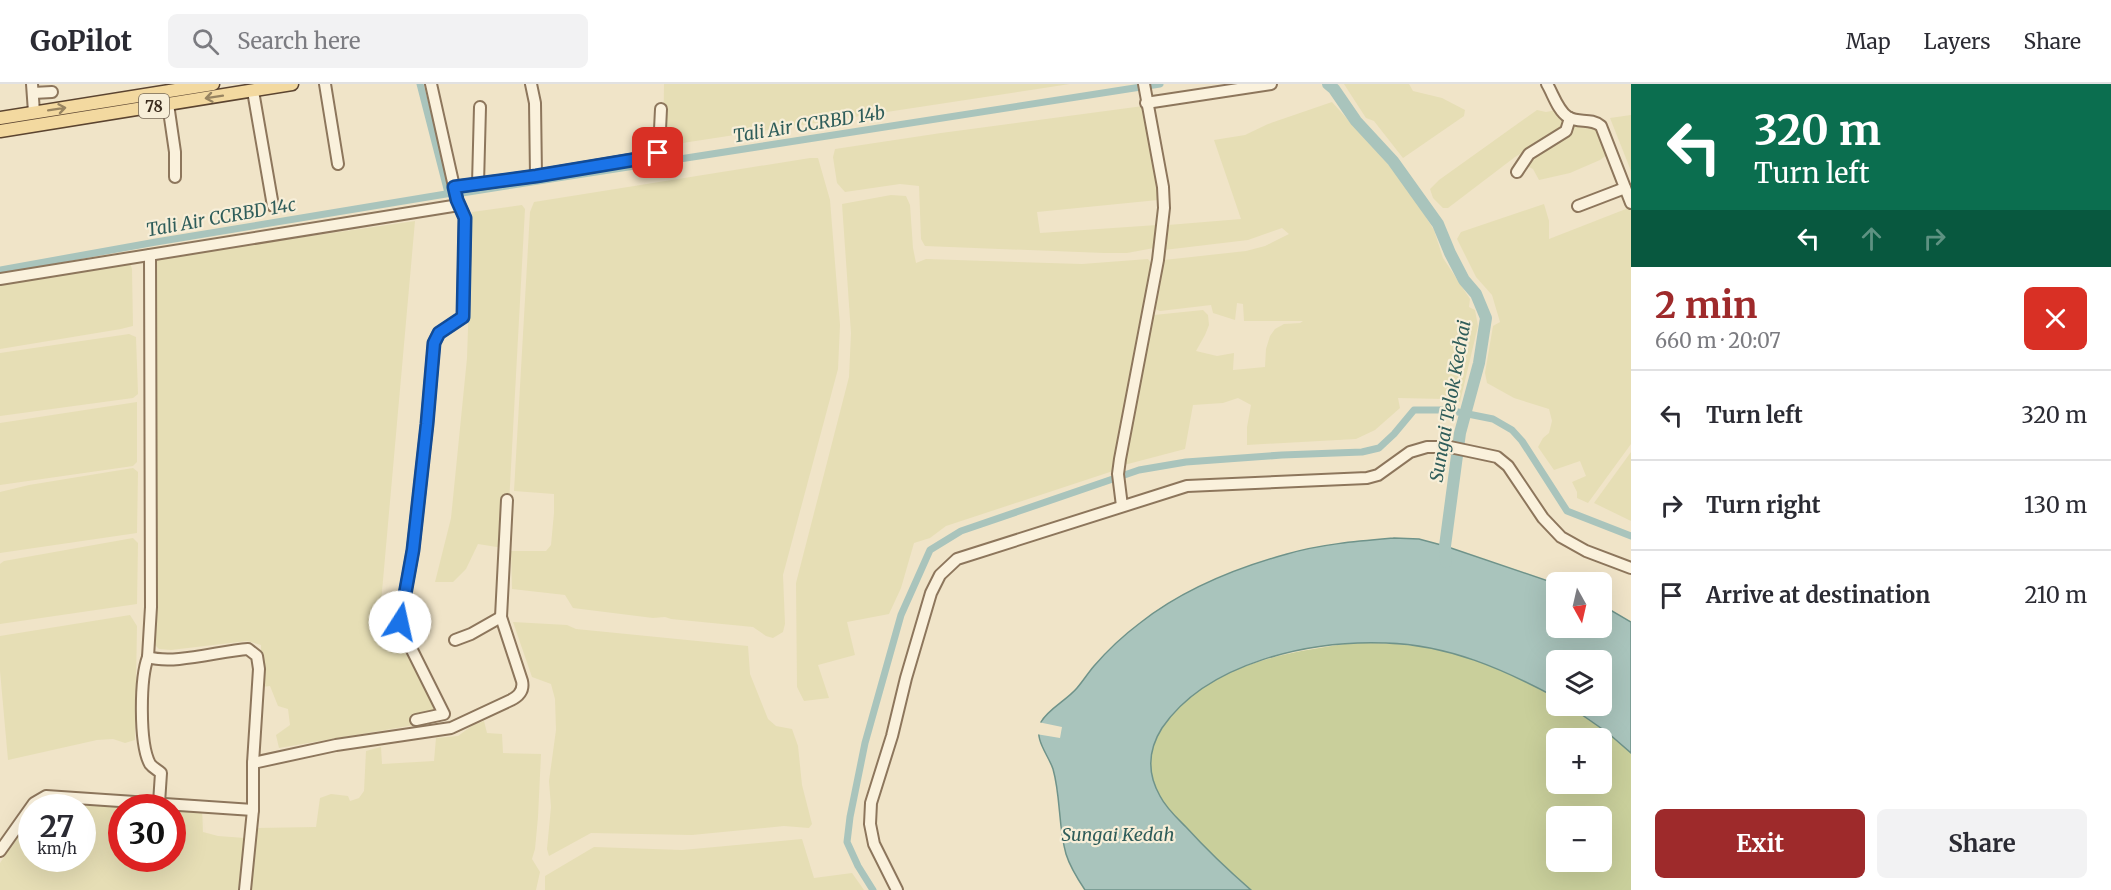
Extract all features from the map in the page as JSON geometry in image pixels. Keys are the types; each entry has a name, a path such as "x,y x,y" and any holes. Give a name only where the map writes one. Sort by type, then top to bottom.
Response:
{"main road":[{"name":"78","path":"0,131 80,111 213,84"},
{"name":"78","path":"0,118 34,112 168,104 292,84"}],"street":[{"path":"325,84 338,164"},
{"path":"416,720 444,714 400,622 413,550 434,343 439,333 463,317 465,218 456,195 431,84"},
{"path":"531,84 535,103 536,176"},
{"path":"1122,506 1118,478 1158,260 1164,208 1163,187 1144,84"},
{"path":"1146,100 1271,84"},
{"path":"1547,84 1563,112 1570,118 1589,120 1601,126 1631,203"},
{"path":"34,112 32,89 52,92"},
{"path":"254,91 273,206"},
{"path":"168,104 175,152 175,177"},
{"path":"478,184 480,107"},
{"path":"0,279 150,255 456,195 478,184 654,156 659,150 662,109"},
{"path":"1517,172 1529,154 1566,131 1570,118"},
{"path":"1578,206 1625,188"},
{"path":"150,255 151,607 148,657 143,677 143,732 151,765 161,773 160,794"},
{"path":"897,890 874,844 870,824 871,803 892,736 930,593 945,569 963,557 1187,486 1367,478 1378,475 1418,449 1450,447 1497,457 1504,461 1543,518 1561,537 1586,551 1631,568"},
{"path":"252,763 336,745 451,728 516,697 523,686 501,617 507,500"},
{"path":"455,640 501,617"},
{"path":"148,657 174,658 248,649 255,653 258,659 252,763 253,810 245,890"},
{"path":"0,851 34,803 42,797 108,800"},
{"path":"186,805 253,810"}],"shaded area":[{"path":"664,84 1070,84 663,146"},
{"path":"1344,84 1409,84 1413,91 1442,98 1465,110 1464,116 1403,158 1374,121 1366,118"},
{"path":"1332,102 1403,181 1434,230 1443,258 1470,299 1469,307 1475,310 1478,326 1460,402 1444,399 1398,398 1400,408 1375,430 1356,439 1247,445 1251,405 1238,398 1223,403 1193,405 1185,449 1124,465 1154,315 1203,310 1208,315 1209,325 1196,351 1217,356 1234,353 1233,370 1265,367 1266,349 1275,329 1284,324 1303,321 1244,321 1243,304 1237,303 1235,320 1213,313 1211,305 1160,311 1155,309 1164,260 1246,251 1265,246 1289,234 1282,228 1248,240 1164,250 1168,225 1241,219 1214,140 1245,135 1268,124"},
{"path":"1143,106 1158,168 1158,200 1037,212 1040,233 1157,225 1154,248 1127,253 1104,253 925,246 921,239 919,186 900,184 845,192 837,183 833,157 835,149"},
{"path":"1537,110 1546,112 1556,110 1567,124 1561,130 1515,157 1448,208 1443,208 1433,198 1430,189 1439,180"},
{"path":"1631,115 1631,171 1610,118"},
{"path":"1592,122 1608,154 1600,160 1570,173 1539,180 1533,169 1525,165 1528,156 1577,124"},
{"path":"818,158 830,200 840,325 838,369 783,575 785,624 783,632 773,638 753,627 573,608 565,595 512,589 511,551 546,551 551,545 554,513 554,494 514,491 530,212 534,202"},
{"path":"891,195 906,196 910,205 916,263 926,259 1082,264 1148,259 1153,266 1113,471 946,526 930,538 914,543 901,588 889,614 847,622 855,655 818,665 829,698 804,701 797,687 796,583 849,377 851,333 842,204"},
{"path":"1544,204 1549,221 1549,239 1631,207 1631,444 1588,503 1577,498 1572,482 1586,476 1580,461 1554,470 1538,447 1549,433 1552,421 1549,409 1514,398 1487,383 1485,373 1493,326 1500,322 1492,295 1476,277 1457,239 1461,232"},
{"path":"522,205 525,209 507,541 503,548 478,544 466,569 453,582 435,582 451,518 467,358 472,212"},
{"path":"415,221 379,625 385,648 404,639 444,720 279,748 276,735 290,725 288,709 278,706 270,686 261,687 261,645 247,641 171,650 159,649 150,640 153,474 157,453 153,256 206,247 221,249"},
{"path":"129,260 132,269 133,326 0,349 0,280"},
{"path":"129,334 136,337 138,394 133,398 0,416 0,353"},
{"path":"137,402 137,462 133,466 0,485 0,423"},
{"path":"1631,452 1631,521 1594,503"},
{"path":"133,468 138,472 137,533 0,553 0,492"},
{"path":"133,538 138,543 137,604 0,624 0,564 4,561"},
{"path":"130,615 137,626 135,740 125,743 113,739 97,740 8,760 0,671 0,636"},
{"path":"513,622 567,625 576,629 748,646 750,674 768,719 776,726 792,729 798,746 802,785 812,824 809,828 784,826 692,835 591,833 549,856 547,849 551,807 549,781 556,730 555,699 551,684 532,677"},
{"path":"484,721 487,733 502,734 503,753 541,754 538,817 532,859 540,872 536,890 252,890 256,828 316,827 320,798 331,794 348,796 350,801 359,798 364,791 366,751 381,747 382,764 434,761 436,738 458,736 473,725"},
{"path":"96,803 108,803 108,872 186,872 186,806 202,807 203,832 218,836 245,838 239,890 0,890 0,863 18,837 18,872 96,872"},
{"path":"802,839 814,878 852,873 864,890 545,890 545,876 594,847 682,850"}],"green space":[{"path":"1353,643 1417,646 1455,653 1479,661 1546,692 1546,716 1586,716 1603,728 1546,728 1546,794 1612,794 1612,736 1631,753 1631,890 1251,890 1171,812 1152,777 1152,752 1163,727 1180,706 1201,689 1248,665 1301,651"}],"water":[{"name":"Sungai Kedah","path":"1394,538 1419,539 1546,580 1546,638 1612,638 1612,611 1631,622 1631,753 1612,736 1612,728 1601,728 1584,716 1612,716 1612,650 1546,650 1546,692 1496,668 1432,648 1386,643 1357,643 1294,651 1233,671 1205,686 1181,705 1162,728 1152,753 1153,779 1165,805 1251,890 1085,890 1070,863 1063,843 1056,780 1039,734 1044,717 1073,692 1116,643 1156,611 1174,600 1210,581 1248,566 1300,551 1340,543"}],"pier":[{"path":"1038,722 1062,727 1060,738 1036,734"}],"waterway":[{"path":"420,84 448,193"},
{"name":"Tali Air CCRBD 14b","path":"462,193 1160,84"},
{"name":"Sungai Telok Kechai","path":"1328,84 1356,121 1393,161 1438,224 1450,253 1464,280 1476,294 1486,318 1479,363 1460,433 1445,546 1446,562"},
{"name":"Tali Air CCRBD 14c","path":"0,270 452,193"},
{"path":"873,890 847,842 865,743 901,615 930,550 961,531 1139,470 1186,462 1362,452 1379,448 1414,410 1448,410 1493,419 1512,430 1522,441 1567,511 1631,536"}],"route":[{"path":"400,622 413,550 435,338 463,317 465,218 454,187 536,176 644,158 658,153"}]}
